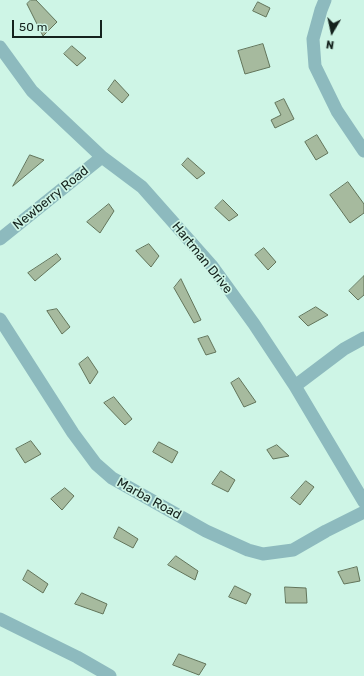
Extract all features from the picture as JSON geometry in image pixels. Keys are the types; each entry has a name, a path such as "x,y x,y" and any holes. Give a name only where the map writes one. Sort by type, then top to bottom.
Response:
{"street":[{"path":"325,0 313,39 315,66 337,111 364,151"},
{"name":"Hartman Drive","path":"0,47 32,91 102,157 142,187 212,266 254,324 295,386 364,502"},
{"name":"Newberry Road","path":"0,239 102,157"},
{"name":"Marba Road","path":"0,319 73,433 96,464 112,478 206,531 248,550 263,554 293,550 364,512"},
{"path":"295,386 344,349 364,338"},
{"path":"0,619 76,657 110,676"}],"building":[{"path":"31,0 36,0 57,22 43,36 27,4"},
{"path":"258,2 270,8 266,17 253,11"},
{"path":"263,44 270,67 245,74 238,51"},
{"path":"72,46 86,58 77,66 64,54"},
{"path":"115,80 129,95 122,103 108,90"},
{"path":"284,99 294,119 275,128 271,120 281,115 275,103"},
{"path":"317,135 328,153 316,160 305,142"},
{"path":"30,155 44,160 13,186"},
{"path":"188,158 205,173 197,179 182,165"},
{"path":"348,182 364,204 364,213 350,223 330,195"},
{"path":"223,200 238,215 229,221 215,208"},
{"path":"109,204 114,211 100,233 87,222"},
{"path":"149,244 159,256 151,267 136,251"},
{"path":"264,248 276,262 268,270 255,255"},
{"path":"57,254 61,259 35,281 28,273"},
{"path":"364,276 364,295 358,300 349,291"},
{"path":"181,279 201,320 194,323 174,288"},
{"path":"316,307 328,315 308,326 299,317"},
{"path":"57,309 70,327 62,334 47,311"},
{"path":"208,336 216,352 206,355 198,339"},
{"path":"88,357 98,372 90,384 79,364"},
{"path":"239,378 256,402 244,407 231,383"},
{"path":"114,397 132,419 125,425 104,403"},
{"path":"31,441 41,454 25,463 16,449"},
{"path":"159,442 178,452 172,463 153,452"},
{"path":"277,445 289,456 273,459 267,450"},
{"path":"221,471 235,480 228,492 212,484"},
{"path":"306,481 314,487 300,505 291,498"},
{"path":"65,488 74,496 62,510 51,499"},
{"path":"119,527 138,539 133,548 114,538"},
{"path":"176,556 198,571 195,580 168,565"},
{"path":"357,567 360,581 344,584 338,572"},
{"path":"28,570 48,584 43,593 23,580"},
{"path":"235,586 251,594 246,604 229,597"},
{"path":"285,587 306,588 307,603 286,603"},
{"path":"82,593 107,604 103,614 75,604"},
{"path":"179,654 206,664 199,675 173,665"}]}
